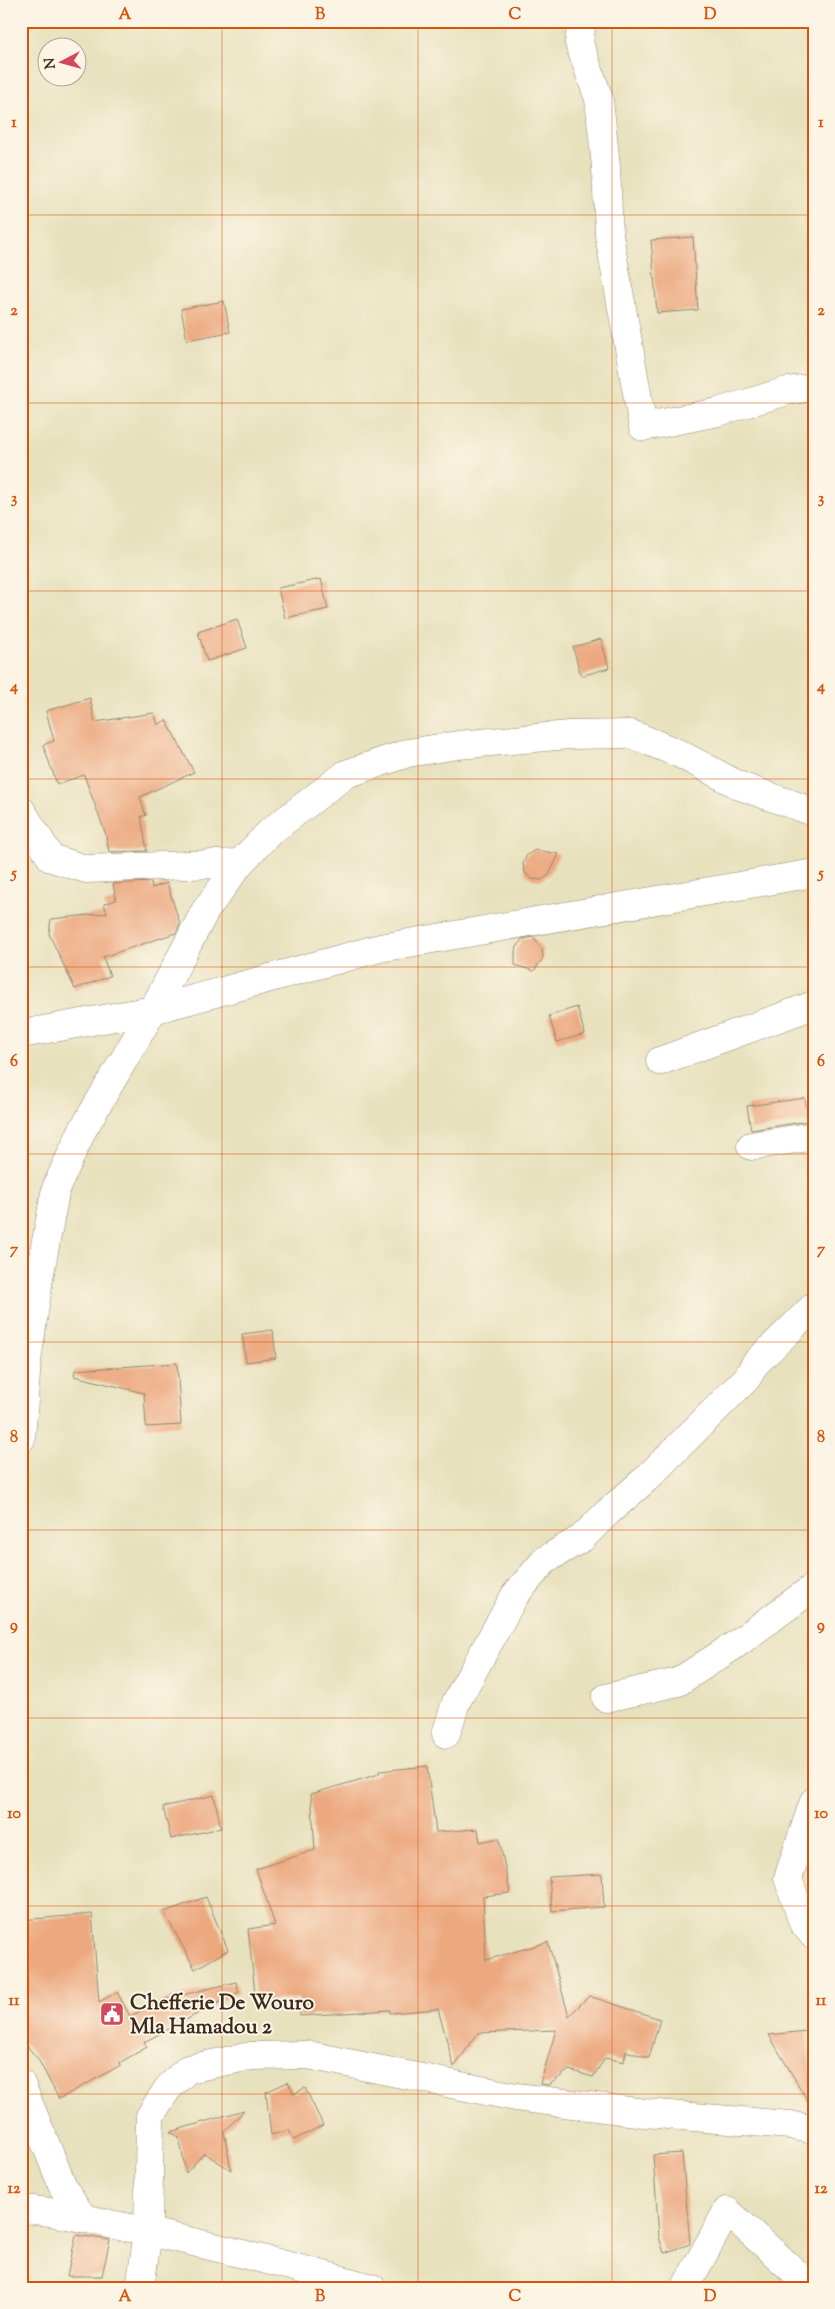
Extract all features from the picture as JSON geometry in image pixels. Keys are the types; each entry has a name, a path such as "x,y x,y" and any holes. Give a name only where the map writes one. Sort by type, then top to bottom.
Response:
{"street":[{"path":"582,21 579,43 599,99 606,167 608,236 643,427 718,412 786,391 814,387"},
{"path":"21,1439 29,1352 39,1278 56,1188 82,1131 154,1010 205,911 240,863 270,832 346,774 408,754 458,745 569,735 631,734 680,754 740,786 814,812"},
{"path":"21,810 51,858 86,869 240,863"},
{"path":"21,1034 154,1010 380,948 814,873"},
{"path":"660,1061 814,1005"},
{"path":"751,1146 814,1136"},
{"path":"446,1734 456,1702 515,1594 545,1560 582,1538 608,1512 646,1480 747,1378 755,1364 814,1306"},
{"path":"606,1698 678,1682 814,1587"},
{"path":"814,1801 788,1878 803,1923 814,1936"},
{"path":"140,2288 148,2232 150,2116 168,2088 188,2070 251,2056 308,2055 516,2097 645,2113 790,2126 814,2130"},
{"path":"21,2084 64,2189 83,2218"},
{"path":"21,2209 42,2210 148,2232 285,2264 372,2288"},
{"path":"685,2288 727,2211 813,2288"}],"building":[{"path":"693,237 698,310 657,313 651,240"},
{"path":"224,301 230,332 187,340 181,309"},
{"path":"321,579 328,609 285,618 278,588"},
{"path":"237,619 247,648 207,661 198,632"},
{"path":"601,639 609,668 581,676 573,647"},
{"path":"90,698 95,722 154,713 158,725 166,720 194,772 140,797 146,816 141,816 147,851 109,852 106,835 84,775 57,784 43,745 54,741 46,711"},
{"path":"535,850 559,854 549,875 541,880 532,879 525,873 523,864 527,855"},
{"path":"151,882 152,888 167,883 180,924 176,933 103,957 110,976 75,989 49,934 51,919 107,913 104,904 116,900 113,884"},
{"path":"533,937 542,949 543,958 534,971 515,965 515,951 522,939"},
{"path":"577,1007 585,1034 557,1042 549,1016"},
{"path":"805,1098 808,1121 751,1130 747,1106"},
{"path":"273,1330 276,1358 246,1362 242,1334"},
{"path":"177,1363 181,1425 146,1427 144,1393 74,1376 75,1370"},
{"path":"427,1766 436,1832 478,1829 480,1842 499,1838 510,1893 483,1896 486,1960 548,1942 569,2016 589,1996 660,2019 649,2058 626,2051 624,2062 605,2058 593,2077 569,2070 549,2085 540,2084 556,2030 478,2033 454,2067 438,2009 390,2013 390,2010 300,2016 299,1998 256,2002 248,1929 275,1925 256,1869 315,1850 311,1794 379,1774 379,1771"},
{"path":"214,1795 221,1828 171,1839 163,1807"},
{"path":"602,1874 604,1907 552,1911 549,1877"},
{"path":"206,1897 228,1950 195,1969 164,1912"},
{"path":"92,1914 99,2002 117,1992 130,2016 166,1999 236,1982 239,1992 144,2042 147,2047 119,2063 121,2065 59,2099 38,2059 21,2039 21,1920"},
{"path":"806,2031 814,2102 814,2112 769,2035"},
{"path":"288,2082 294,2094 305,2088 323,2125 294,2140 289,2130 271,2135 266,2092"},
{"path":"244,2110 224,2132 231,2170 204,2153 186,2173 179,2137 170,2132"},
{"path":"682,2153 690,2244 664,2253 659,2237 653,2155"},
{"path":"76,2235 110,2240 102,2276 67,2276"}],"place":[{"name":"Chefferie De Wouro Mla Hamadou 2","path":"112,2014"}]}
